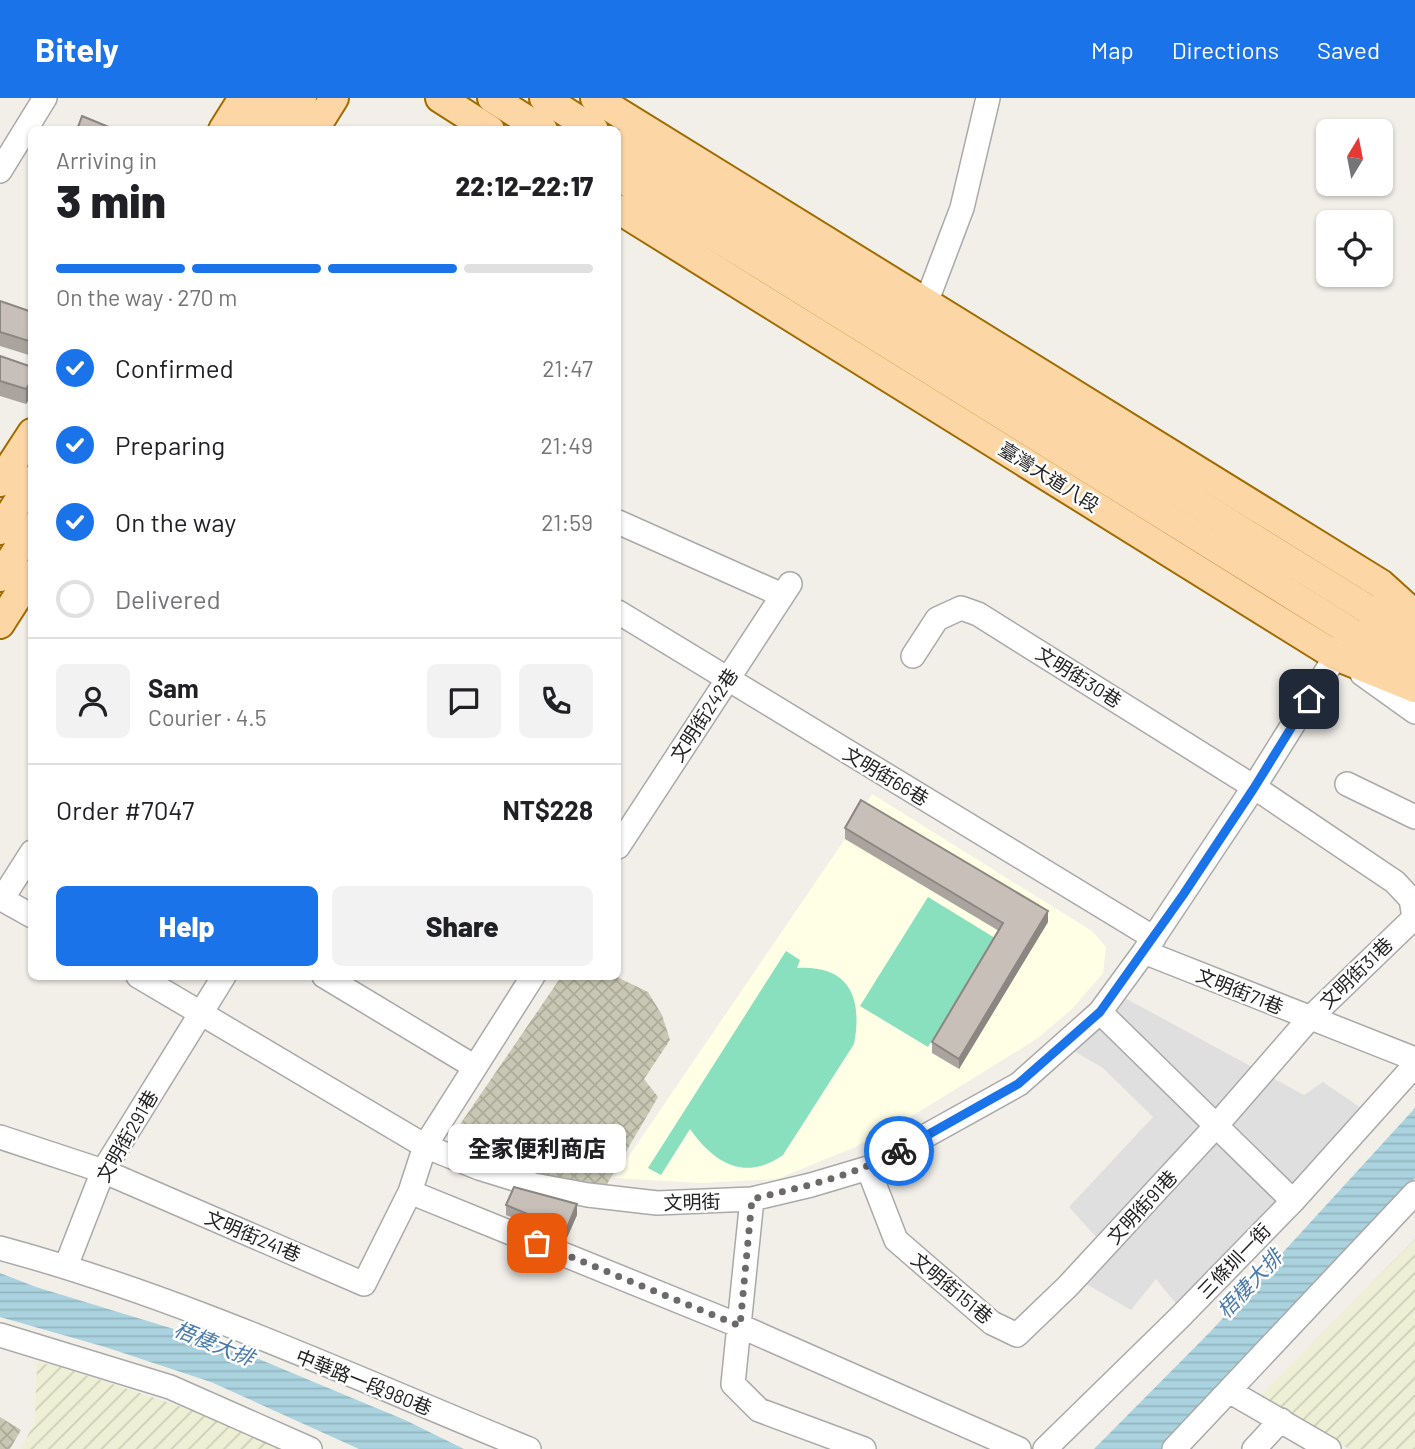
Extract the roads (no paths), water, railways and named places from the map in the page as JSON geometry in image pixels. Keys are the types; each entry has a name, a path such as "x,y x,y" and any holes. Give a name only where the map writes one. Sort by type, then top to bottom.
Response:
{"main road":[{"path":"226,126 243,98"},
{"path":"256,126 273,98"},
{"path":"284,126 302,98"},
{"path":"316,126 334,98"},
{"path":"440,98 484,126"},
{"path":"492,98 536,126"},
{"path":"544,98 588,126"},
{"path":"595,98 1381,584 1415,615"},
{"path":"621,146 1366,608 1415,643"},
{"name":"臺灣大道八段","path":"621,178 1344,644 1415,667"},
{"name":"臺灣大道八段","path":"621,211 1415,688"},
{"path":"0,482 28,439"},
{"path":"0,530 28,486"},
{"path":"0,577 28,533"},
{"path":"0,624 28,580"},
{"path":"1366,608 1415,628"}],"street":[{"path":"0,171 45,98"},
{"path":"926,303 962,208 988,98"},
{"name":"文明街242巷","path":"621,523 786,590 621,842"},
{"path":"1381,584 1415,604"},
{"name":"文明街","path":"145,980 425,1146 479,1168 534,1185 657,1203 752,1199 868,1168 1018,1084 1100,1012 1149,945 1254,788 1381,584"},
{"name":"文明街30巷","path":"913,656 937,620 961,608 978,614 1254,788"},
{"name":"文明街66巷","path":"621,614 1149,945"},
{"path":"1344,644 1415,712"},
{"path":"1347,784 1415,817"},
{"name":"文明街31巷","path":"1215,1127 1309,1019 1414,918 1411,898 1395,882 1254,788"},
{"path":"28,858 1,899 28,914"},
{"name":"文明街71巷","path":"1149,945 1309,1019 1415,1059"},
{"name":"文明街291巷","path":"66,1266 103,1171 221,980"},
{"path":"331,980 475,1067"},
{"path":"425,1146 525,980"},
{"path":"1100,1012 1293,1201"},
{"name":"三條圳一街","path":"1045,1449 1180,1317 1293,1201 1415,1065"},
{"name":"文明街91巷","path":"1068,1286 1215,1127"},
{"name":"文明街241巷","path":"0,1138 103,1171 364,1284 410,1192 425,1146"},
{"name":"文明街151巷","path":"868,1168 896,1240 992,1323 1017,1335 1068,1286"},
{"path":"410,1192 740,1326 1019,1449"},
{"path":"1174,1449 1415,1193"},
{"path":"752,1199 733,1384 759,1410 864,1449"},
{"name":"中華路一段980巷","path":"0,1248 66,1266 226,1325 529,1449"},
{"path":"0,1335 170,1387 310,1449"},
{"path":"1229,1391 1329,1449"},
{"path":"1254,1449 1281,1420"}],"water":[{"path":"1415,1108 1415,1178 1162,1449 1094,1449 1212,1330"},
{"name":"梧棲大排","path":"0,1273 36,1287 223,1344 405,1420 464,1449 359,1449 211,1382 105,1347 0,1317"}],"place":[{"name":"全家便利商店","path":"537,1243"}]}
